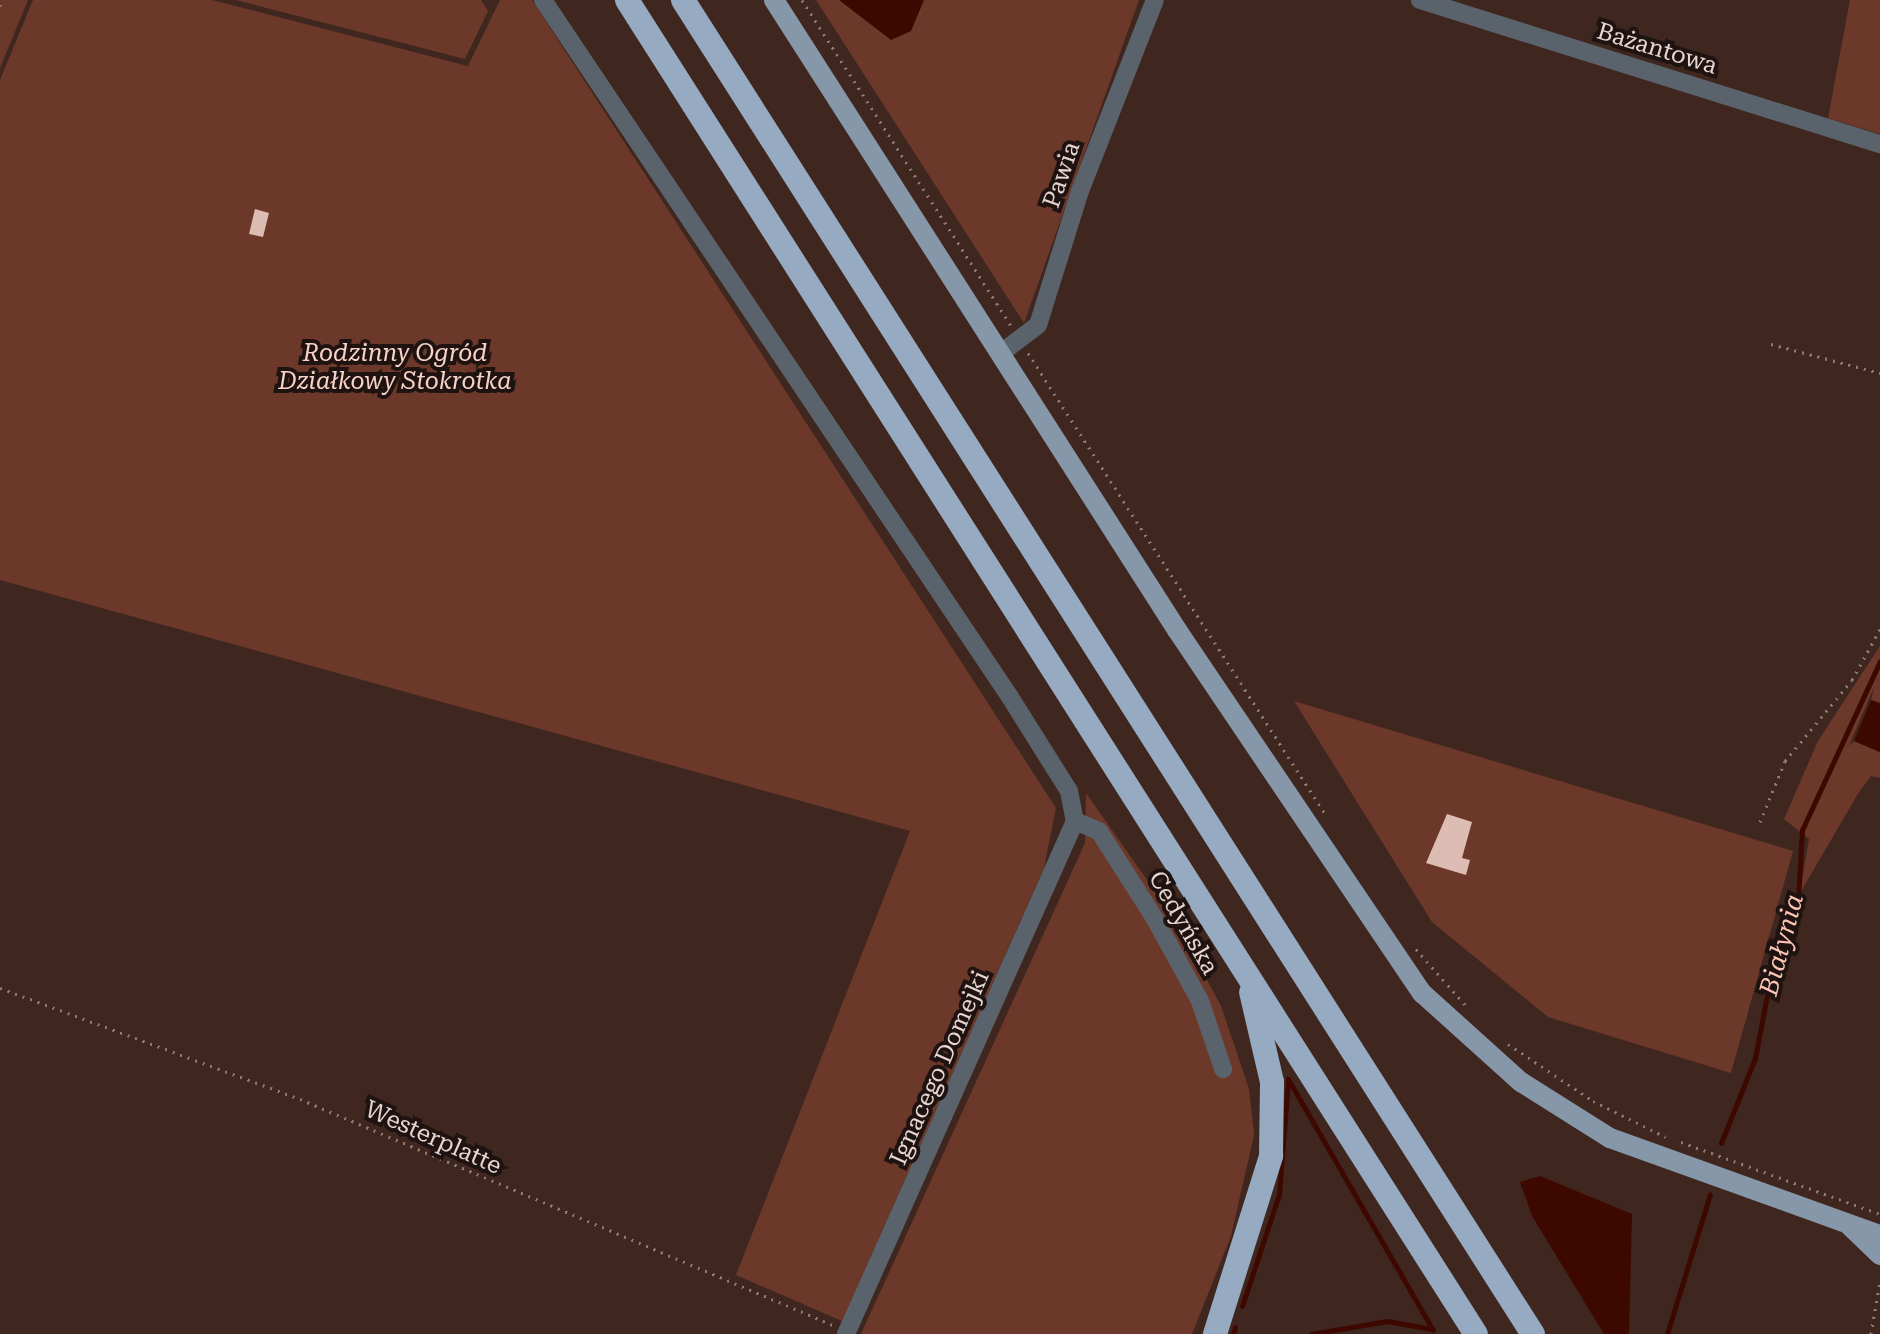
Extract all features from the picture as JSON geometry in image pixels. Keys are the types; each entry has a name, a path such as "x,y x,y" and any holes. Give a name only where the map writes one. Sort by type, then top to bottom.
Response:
{"highway":[{"path":"627,0 1476,1334"},
{"path":"683,0 1533,1334"},
{"path":"1215,1334 1271,1156 1272,1082 1245,971"}],"main road":[{"path":"774,0 1370,925 1451,1023 1521,1082 1610,1138 1880,1235"},
{"path":"1848,1223 1880,1255"}],"street":[{"path":"543,0 1010,697 1069,791 1075,821"},
{"name":"Pawia","path":"1001,353 1038,325 1080,191 1155,0"},
{"name":"Bażantowa","path":"1420,0 1880,144"},
{"name":"Cedyńska","path":"1075,821 1099,831 1155,919 1200,1001 1223,1069"},
{"name":"Ignacego Domejki","path":"847,1332 1075,821"}],"path":[{"path":"0,6 2,0"},
{"path":"802,0 1335,830"},
{"path":"1771,344 1880,373"},
{"path":"1760,822 1785,761 1852,680 1880,629"},
{"path":"1407,938 1474,1014"},
{"name":"Westerplatte","path":"0,988 300,1099 847,1332"},
{"path":"1502,1039 1637,1124 1880,1214"},
{"path":"1871,1334 1880,1281"}],"green space":[{"path":"0,0 28,0 0,68"},
{"name":"Rodzinny Ogród Działkowy Stokrotka","path":"33,0 212,0 468,66 500,0 532,0 1056,808 1044,868 842,1321 736,1275 910,831 0,580 0,80"},
{"path":"236,0 481,0 488,11 465,59"},
{"path":"816,0 1139,0 1024,323"},
{"path":"1850,0 1880,0 1880,134 1828,118"},
{"path":"1880,646 1880,703 1871,700 1874,687 1849,746 1854,741 1880,752 1880,778 1871,776 1859,792 1800,893 1809,839 1784,819 1818,741"},
{"path":"1294,701 1793,851 1731,1073 1548,1017 1432,922"},
{"path":"1086,793 1175,920 1221,1006 1249,1089 1254,1135 1231,1236 1192,1334 861,1334 1085,843"}],"shaded area":[{"path":"839,0 924,0 911,31 891,40"},
{"path":"1871,700 1880,703 1880,752 1854,741"},
{"path":"1540,1176 1632,1214 1629,1334 1604,1334 1532,1216 1520,1182"}],"building":[{"path":"255,209 269,213 263,237 249,234"},
{"path":"1447,814 1472,822 1462,858 1470,860 1466,875 1426,863"}],"waterway":[{"name":"Białynia","path":"1721,1143 1755,1058 1771,974 1798,898 1802,830 1880,661"},
{"path":"1242,1306 1279,1194 1288,1079 1433,1330"},
{"name":"Białynia","path":"1667,1334 1710,1194"},
{"path":"1311,1334 1387,1321 1432,1329"},
{"path":"1233,1334 1235,1327"}]}
